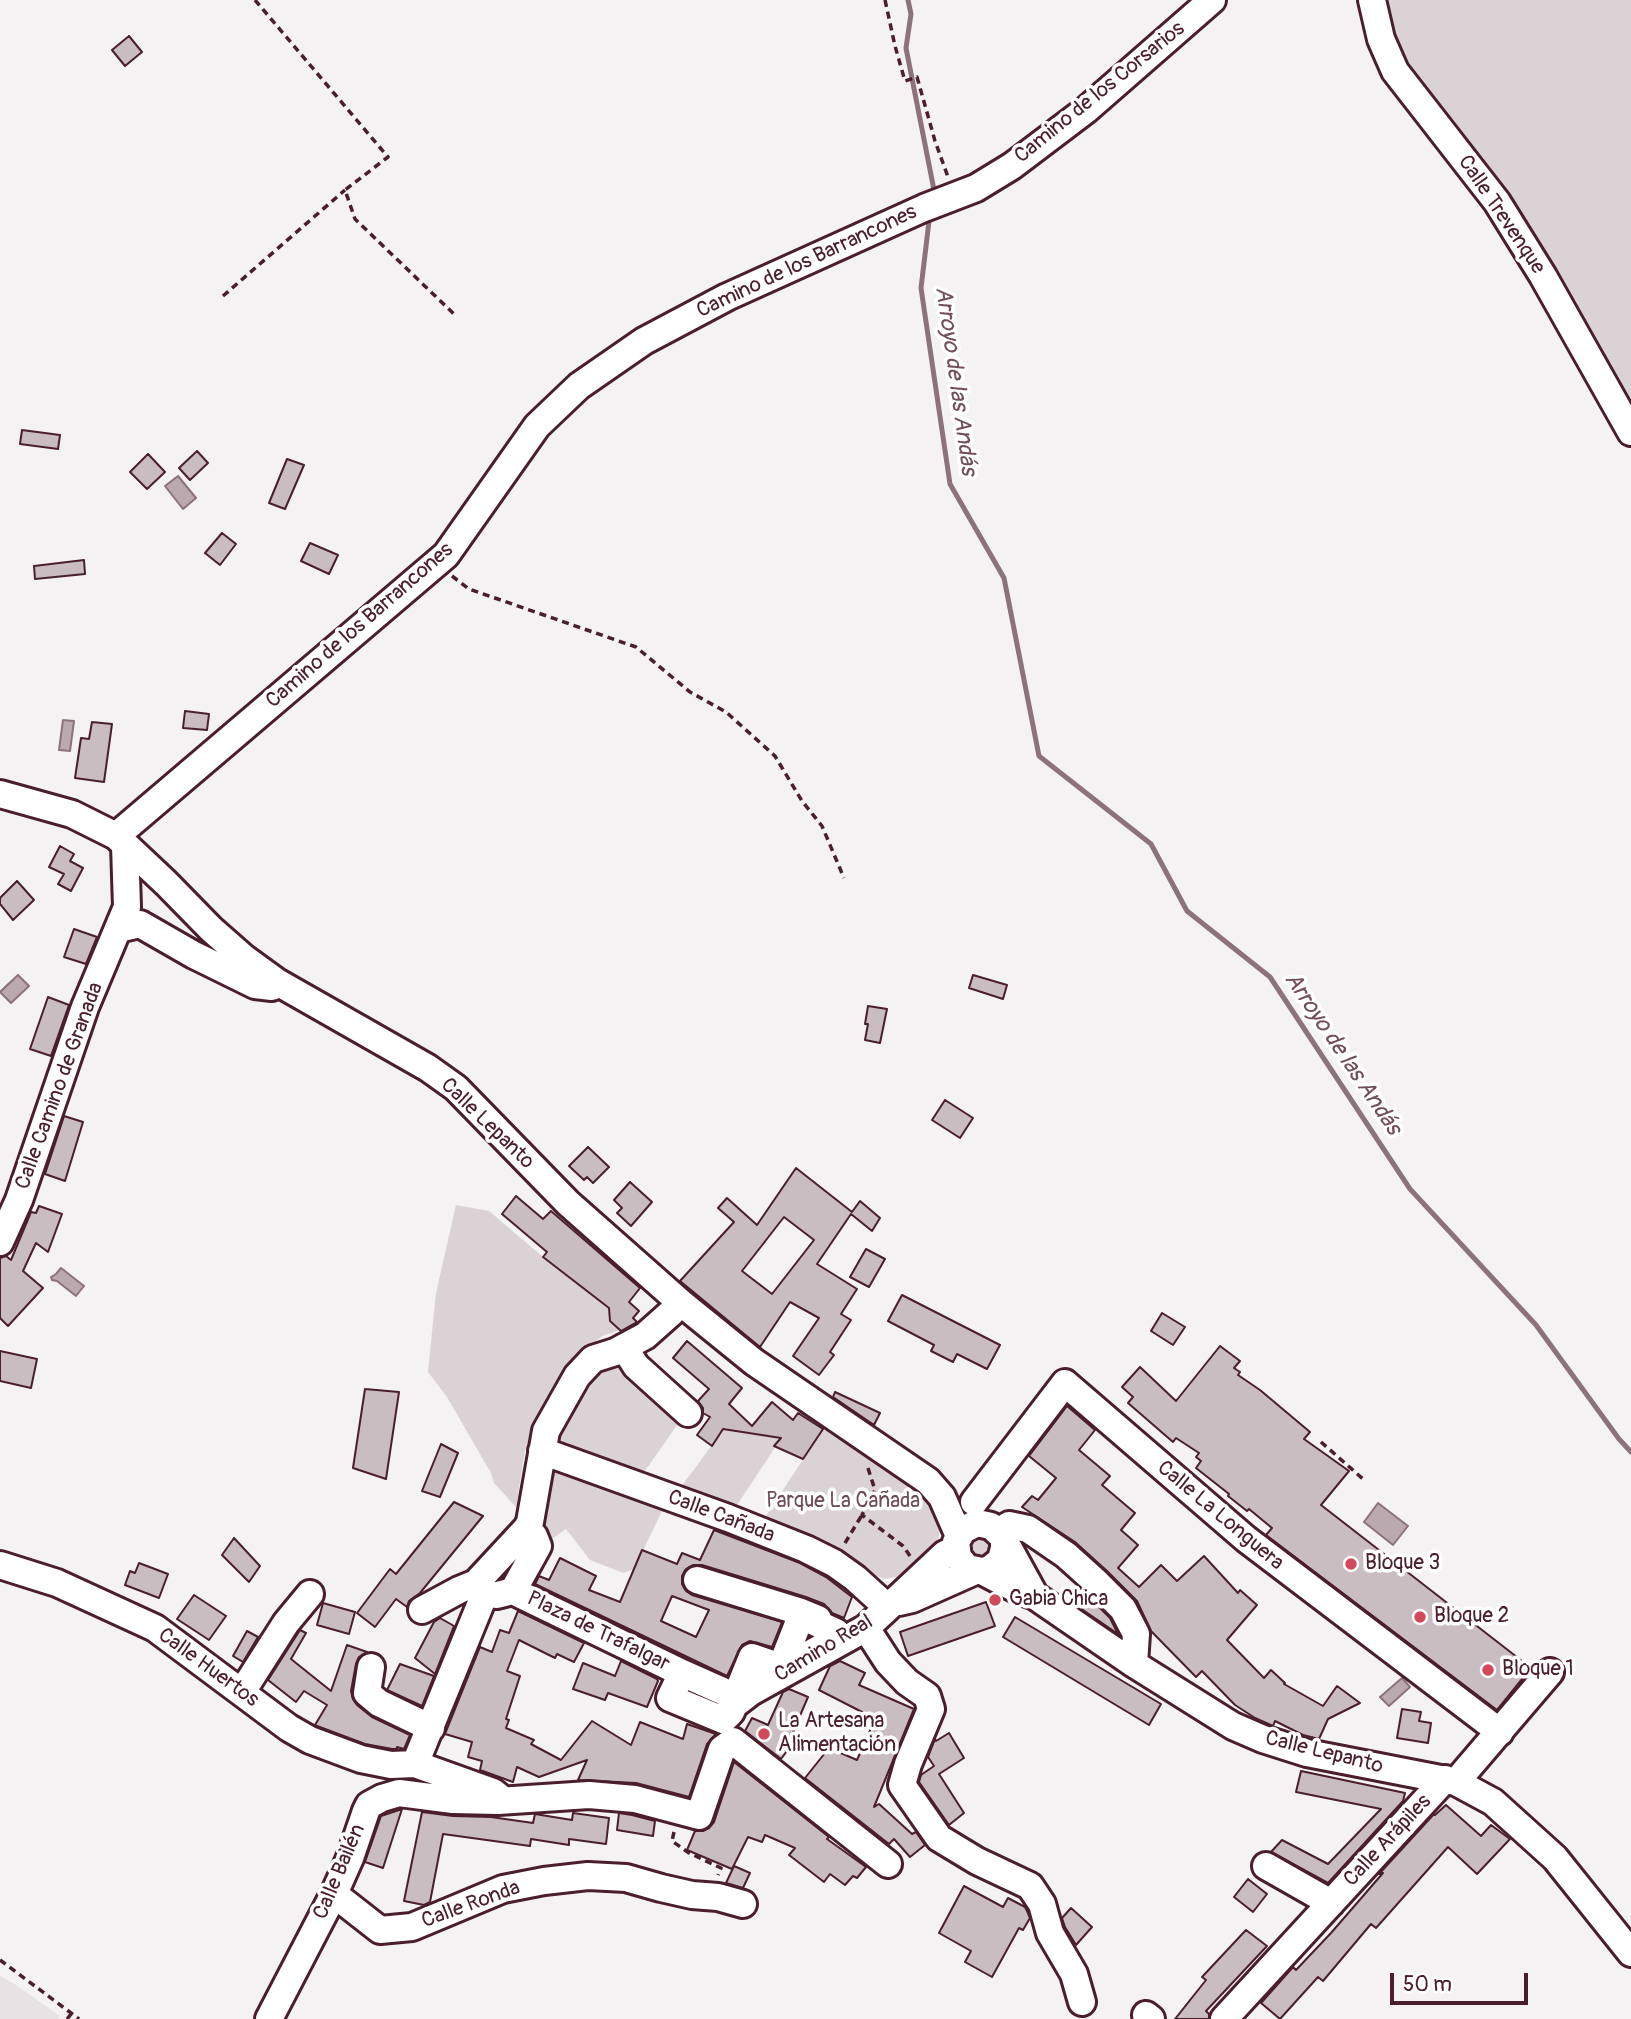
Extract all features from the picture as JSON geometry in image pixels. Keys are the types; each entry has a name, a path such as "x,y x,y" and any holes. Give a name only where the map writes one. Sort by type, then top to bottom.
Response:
{"street":[{"name":"Camino de los Corsarios","path":"943,200 976,188 1012,166 1086,110 1212,0"},
{"name":"Calle Trevenque","path":"1372,0 1381,39 1395,71 1497,202 1543,276 1631,432"},
{"name":"Camino de los Barrancones","path":"121,840 436,565 446,555 537,426 579,386 644,341 727,297 943,200"},
{"name":"Calle Lepanto","path":"0,794 72,814 121,840 244,958 277,982 428,1068 456,1088 568,1202 680,1302 754,1362 928,1481 942,1497 957,1542"},
{"path":"121,840 131,915 194,955 255,985 272,987 277,982"},
{"path":"131,915 166,883"},
{"name":"Calle Camino de Granada","path":"0,1242 19,1200 85,1007 131,915"},
{"path":"415,1764 431,1728 480,1591 530,1522 546,1431 577,1376 593,1359 645,1336 680,1302"},
{"path":"624,1347 636,1366 688,1413"},
{"name":"Calle La Longuera","path":"974,1502 1065,1383 1246,1539 1500,1732"},
{"name":"Calle Lepanto","path":"848,1426 875,1435 929,1467 974,1502 986,1513 1035,1596"},
{"name":"Calle Cañada","path":"542,1451 806,1549 834,1563 891,1605"},
{"path":"976,1523 998,1533 1004,1548 1000,1560 990,1569 979,1571 961,1563 957,1542 963,1530 976,1523"},
{"path":"998,1533 1009,1525 1028,1529 1066,1555 1096,1582 1123,1609 1136,1634 1134,1664"},
{"path":"422,1610 459,1590 513,1591 538,1546 527,1528"},
{"name":"Camino Real","path":"733,1714 858,1633 957,1542"},
{"name":"Calle Huertos","path":"0,1565 57,1583 155,1628 289,1728 310,1740 361,1759 391,1765 415,1764 493,1792 498,1796 498,1801"},
{"name":"Calle Lepanto","path":"979,1571 1035,1596 1134,1664 1233,1726 1307,1753 1450,1781 1493,1802 1555,1858 1631,1953"},
{"name":"Camino Real","path":"891,1605 979,1571"},
{"path":"697,1580 801,1612 858,1633 907,1682 927,1696 931,1709 902,1785 939,1838 977,1861 1030,1886 1042,1904 1050,1933 1074,1974 1082,2002"},
{"name":"Plaza de Trafalgar","path":"513,1591 682,1673 733,1714 887,1864"},
{"path":"240,1690 286,1623 310,1594"},
{"path":"371,1667 367,1693 379,1703 431,1728"},
{"path":"1450,1781 1500,1732 1550,1672"},
{"path":"681,1811 699,1816 733,1714"},
{"name":"Calle Arápiles","path":"1224,2019 1331,1903 1450,1781"},
{"name":"Calle Bailén","path":"269,2019 334,1894 369,1805 382,1798 399,1793 453,1800 498,1801 589,1795 635,1799 681,1811"},
{"name":"Calle Arápiles","path":"1266,1867 1331,1903"},
{"name":"Calle Ronda","path":"334,1894 380,1930 412,1927 503,1889 588,1876 626,1878 681,1893 718,1897 743,1904"}],"path":[{"path":"223,296 345,190 388,157 255,0"},
{"path":"885,0 905,81 918,77 934,141 949,181 943,200"},
{"path":"345,190 355,219 455,315"},
{"path":"436,565 469,589 636,647 690,692 726,712 775,756 802,801 822,826 844,878"},
{"path":"1321,1443 1363,1479"},
{"path":"834,1563 875,1490 866,1461"},
{"path":"862,1515 903,1546 910,1556"},
{"path":"681,1811 672,1841 689,1853 721,1868 715,1881"},
{"path":"0,1960 79,2019"},
{"path":"67,2019 72,2013"}],"shaded area":[{"path":"178,476 196,498 183,509 165,486"},
{"path":"63,720 74,721 70,751 59,750"},
{"path":"18,975 29,986 11,1003 0,992"},
{"path":"61,1268 84,1286 76,1296 52,1280 51,1277"},
{"path":"1378,1503 1408,1526 1393,1545 1364,1522"},
{"path":"1402,1678 1410,1687 1389,1706 1380,1697"},
{"path":"0,1976 60,2016 57,2019 0,2019"}],"green space":[{"path":"1383,0 1631,0 1631,408 1401,62"},
{"path":"456,1205 489,1211 609,1308 620,1330 602,1336 587,1348 563,1377 541,1411 525,1450 516,1507 494,1483 491,1473 447,1397 428,1372 436,1293"},
{"path":"616,1359 682,1418 642,1475 549,1446 585,1375"},
{"path":"713,1428 782,1437 733,1511 681,1487 718,1437"},
{"name":"Parque La Cañada","path":"823,1429 929,1497 939,1518 938,1541 933,1551 906,1575 885,1579 873,1575 762,1522"},
{"path":"547,1461 664,1507 634,1569 623,1573 590,1560 566,1529 552,1539 543,1521"},
{"path":"980,1536 988,1539 991,1547 988,1555 980,1558 972,1555 969,1547 972,1539"}],"building":[{"path":"129,36 142,52 125,66 112,50"},
{"path":"22,430 60,435 58,449 20,444"},
{"path":"197,451 208,463 190,480 179,468"},
{"path":"148,454 165,472 147,489 130,472"},
{"path":"287,459 304,465 285,509 269,503"},
{"path":"222,533 236,544 220,565 205,553"},
{"path":"310,543 338,555 329,574 301,561"},
{"path":"84,560 85,574 35,579 34,566"},
{"path":"185,711 209,714 207,730 183,728"},
{"path":"92,722 112,724 104,782 75,778 81,738 89,739"},
{"path":"60,846 74,854 70,861 83,868 71,891 58,884 64,874 49,867"},
{"path":"17,881 34,900 13,920 0,904 0,898"},
{"path":"74,929 97,937 86,964 64,957"},
{"path":"973,975 1007,985 1003,999 969,988"},
{"path":"48,997 69,1005 51,1056 30,1049"},
{"path":"868,1006 887,1009 880,1043 865,1040"},
{"path":"945,1100 973,1118 960,1138 932,1120"},
{"path":"64,1116 83,1122 65,1181 45,1174"},
{"path":"588,1147 609,1167 593,1183 587,1177 584,1180 569,1166"},
{"path":"796,1168 852,1212 860,1201 880,1218 872,1231 851,1214 817,1264 857,1289 841,1314 851,1320 830,1352 834,1355 819,1375 793,1356 819,1318 790,1302 760,1347 680,1281 734,1222 718,1208 727,1198 757,1225","holes":["784,1217 814,1240 772,1294 742,1271"]},
{"path":"630,1182 652,1202 631,1226 617,1213 622,1208 614,1200"},
{"path":"516,1196 543,1219 551,1211 640,1288 629,1302 639,1311 633,1318 637,1322 621,1331 610,1321 609,1308 543,1257 547,1252 502,1214"},
{"path":"39,1206 62,1214 48,1252 36,1243 23,1271 43,1288 8,1326 0,1318 0,1258 6,1256 11,1260 31,1212 36,1213"},
{"path":"866,1249 885,1259 869,1287 850,1277"},
{"path":"902,1295 1000,1345 987,1369 957,1354 953,1362 931,1351 934,1345 888,1321"},
{"path":"1162,1313 1185,1327 1173,1345 1151,1331"},
{"path":"687,1341 742,1388 729,1404 752,1426 772,1402 793,1420 798,1413 823,1429 803,1459 774,1446 781,1438 723,1429 712,1446 697,1435 710,1417 703,1413 698,1401 709,1389 673,1358"},
{"path":"1220,1346 1240,1361 1234,1368 1240,1372 1238,1375 1310,1432 1304,1439 1349,1471 1321,1505 1531,1668 1497,1710 1266,1535 1272,1528 1228,1496 1229,1494 1196,1468 1201,1461 1196,1457 1199,1453 1176,1438 1173,1442 1128,1403 1133,1397 1122,1387 1140,1367 1176,1401"},
{"path":"0,1351 37,1359 31,1388 0,1381"},
{"path":"365,1389 399,1392 386,1479 353,1468"},
{"path":"835,1392 880,1413 874,1425 833,1397"},
{"path":"1067,1406 1095,1430 1079,1450 1110,1476 1102,1485 1135,1513 1121,1530 1138,1545 1118,1568 1139,1587 1161,1565 1177,1581 1204,1556 1238,1593 1240,1590 1257,1605 1227,1640 1264,1678 1271,1670 1284,1684 1323,1706 1337,1686 1360,1703 1328,1719 1319,1739 1303,1735 1275,1721 1273,1726 1255,1718 1235,1705 1202,1671 1196,1677 1151,1631 1137,1601 1107,1571 1075,1542 1022,1507 1032,1496 1038,1500 1056,1478 1029,1456"},
{"path":"441,1444 458,1453 440,1497 422,1491"},
{"path":"454,1502 483,1516 420,1593 409,1601 407,1607 396,1599 375,1627 357,1613 390,1569 396,1574"},
{"path":"714,1530 800,1563 826,1577 852,1597 844,1618 832,1613 824,1604 806,1597 702,1565 693,1565 686,1569 682,1584 692,1595 782,1622 772,1647 750,1641 742,1645 727,1676 535,1584 539,1576 549,1580 560,1558 596,1576 589,1590 620,1602 642,1550 677,1564 682,1553 700,1560","holes":["672,1596 709,1610 696,1637 661,1621"]},
{"path":"234,1538 260,1566 249,1582 222,1555"},
{"path":"139,1563 168,1574 159,1598 125,1585 130,1571 135,1573"},
{"path":"194,1595 226,1616 209,1640 177,1619"},
{"path":"1087,1595 1110,1618 1118,1634 1080,1608 1088,1599"},
{"path":"986,1602 995,1626 908,1656 900,1632"},
{"path":"323,1603 355,1612 349,1634 317,1625"},
{"path":"518,1611 584,1643 574,1662 557,1654 555,1658 519,1640 507,1671 520,1676 506,1719 509,1720 506,1728 534,1740 531,1744 561,1760 592,1721 631,1745 640,1722 683,1739 687,1724 716,1734 707,1744 689,1797 636,1783 578,1780 587,1760 539,1777 517,1767 513,1782 480,1770 482,1761 468,1757 472,1742 445,1734 480,1647 492,1652 500,1630 509,1633"},
{"path":"1015,1617 1161,1704 1149,1725 1003,1637"},
{"path":"440,1618 454,1626 435,1674 415,1658 434,1622"},
{"path":"300,1630 306,1633 291,1659 331,1691 347,1645 367,1652 359,1657 356,1664 351,1691 353,1699 372,1717 410,1735 404,1749 365,1744 315,1725 327,1705 304,1691 296,1702 268,1680"},
{"path":"247,1631 258,1637 243,1662 233,1656"},
{"path":"621,1661 657,1679 647,1707 608,1693 605,1700 573,1689 583,1663 615,1676"},
{"path":"840,1661 865,1673 859,1685 914,1709 874,1807 879,1804 912,1834 916,1832 925,1845 910,1857 894,1839 889,1844 805,1778 829,1748 857,1760 872,1726 859,1720 862,1712 819,1690 830,1666"},
{"path":"400,1664 434,1676 422,1706 387,1690"},
{"path":"789,1689 808,1697 793,1732 799,1735 781,1759 745,1731 752,1718 768,1725 783,1692"},
{"path":"1402,1709 1421,1712 1419,1721 1431,1723 1428,1743 1397,1738"},
{"path":"949,1733 964,1758 939,1774 964,1813 949,1825 919,1782 921,1775 934,1766 928,1757 935,1739 936,1741"},
{"path":"734,1762 829,1837 827,1839 866,1867 857,1878 853,1876 845,1885 830,1874 824,1882 789,1855 795,1848 765,1835 762,1842 748,1837 732,1869 687,1850 695,1831 703,1831 714,1822"},
{"path":"1301,1771 1405,1793 1403,1801 1328,1883 1271,1852 1282,1840 1328,1864 1381,1809 1296,1792"},
{"path":"1446,1805 1481,1836 1491,1825 1510,1839 1477,1874 1448,1847 1376,1928 1371,1924 1323,1981 1318,1977 1280,2019 1261,2003 1293,1967 1296,1970 1331,1933 1383,1873 1379,1874 1434,1814"},
{"path":"402,1809 383,1868 365,1862 381,1816"},
{"path":"422,1812 533,1823 535,1814 572,1820 573,1813 609,1818 606,1844 569,1839 569,1845 531,1839 530,1846 443,1834 430,1902 424,1905 404,1901"},
{"path":"619,1813 655,1821 653,1836 617,1830"},
{"path":"734,1866 750,1873 743,1888 726,1883"},
{"path":"1248,1879 1267,1894 1253,1912 1234,1897"},
{"path":"964,1886 1003,1907 1008,1898 1025,1907 1030,1918 1023,1930 1019,1928 992,1977 965,1962 971,1951 939,1933"},
{"path":"1071,1908 1092,1927 1076,1945 1062,1918"},
{"path":"1246,1930 1267,1946 1206,2011 1209,2019 1175,2019 1206,1980 1202,1977"}],"waterway":[{"name":"Arroyo de las Andás","path":"908,0 911,14 906,48 934,190 933,197"},
{"name":"Arroyo de las Andás","path":"930,213 921,288 950,484 1004,578 1039,756 1151,844 1187,911 1270,977 1410,1189 1536,1325 1631,1452"}],"place":[{"name":"Bloque 3","path":"1351,1564"},
{"name":"Gabia Chica","path":"995,1600"},
{"name":"Bloque 2","path":"1420,1617"},
{"name":"Bloque 1","path":"1488,1670"},
{"name":"La Artesana Alimentación","path":"764,1734"}]}
